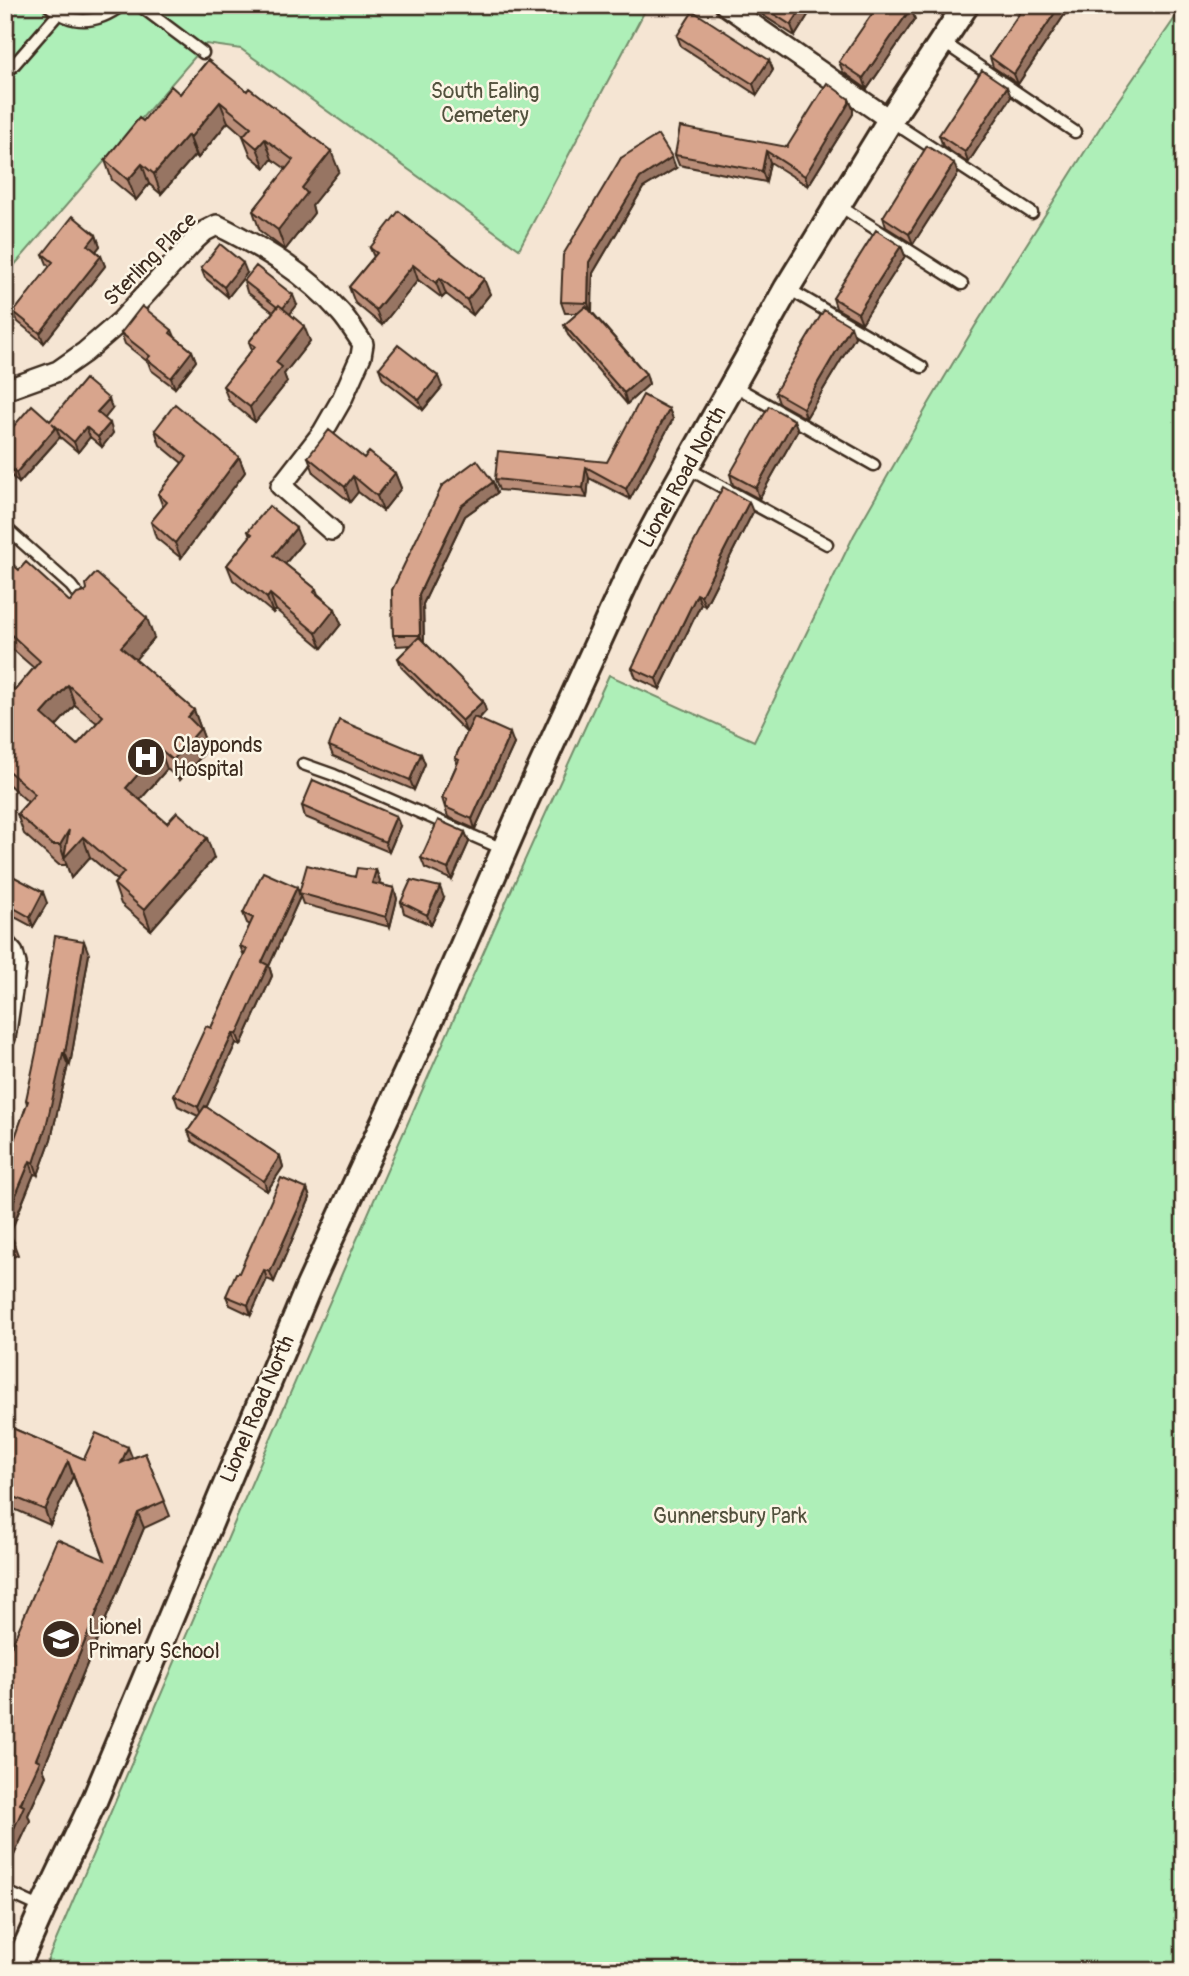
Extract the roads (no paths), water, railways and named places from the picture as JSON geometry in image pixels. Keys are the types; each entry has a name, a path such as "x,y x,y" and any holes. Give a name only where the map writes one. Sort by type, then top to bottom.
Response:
{"street":[{"path":"725,5 890,120"},
{"name":"Lionel Road North","path":"15,1971 94,1799 308,1288 437,1007 631,570 787,288 890,120 966,5"},
{"name":"Sterling Place","path":"5,390 58,371 85,352 121,321 195,240 217,225 258,246 292,269 334,305 363,344 352,377 323,432 281,486 331,530"},
{"path":"5,944 13,953 16,964 5,1038"}],"lane":[{"path":"48,5 58,14 83,21 103,18 122,5"},
{"path":"139,5 203,53"},
{"path":"5,75 58,14"},
{"path":"942,42 1075,132"},
{"path":"890,120 1032,213"},
{"path":"837,205 962,284"},
{"path":"787,288 922,367"},
{"path":"732,385 874,465"},
{"path":"687,467 827,544"},
{"path":"5,527 71,586 87,607"},
{"path":"303,764 505,850"},
{"path":"5,1891 43,1908"}],"place":[{"name":"Clayponds Hospital","path":"146,757"},
{"name":"Lionel Primary School","path":"61,1639"}],"park label":[{"name":"South Ealing Cemetery","path":"485,103"},
{"name":"Gunnersbury Park","path":"730,1516"}]}
